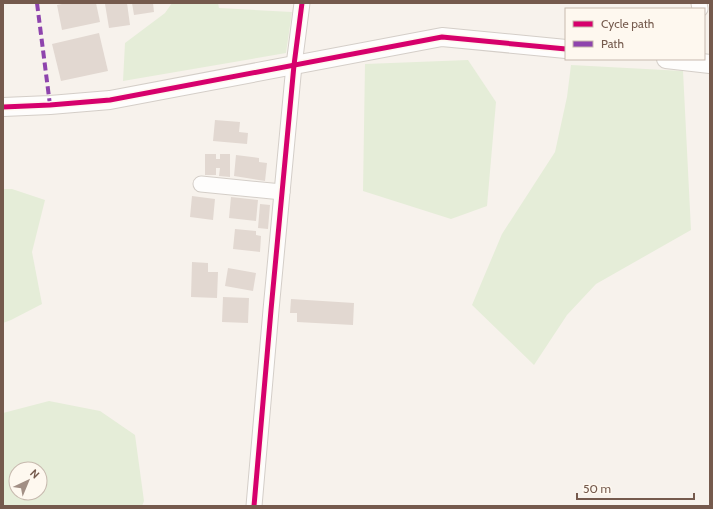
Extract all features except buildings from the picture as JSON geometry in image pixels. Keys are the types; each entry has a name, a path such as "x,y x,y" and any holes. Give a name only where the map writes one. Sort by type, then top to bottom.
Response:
{"street":[{"path":"254,506 294,65 302,3"},
{"path":"3,107 110,100 442,37 565,49"},
{"path":"679,60 706,62"},
{"path":"201,184 282,192"}],"green space":[{"path":"172,3 218,3 219,8 292,12 286,53 123,81 125,43 165,13"},
{"path":"468,60 496,102 487,206 451,219 363,191 365,64"},
{"path":"571,65 683,71 691,230 596,284 567,315 534,365 472,305 502,234 555,152 567,97"},
{"path":"3,189 12,189 45,200 32,252 42,304 3,323"},
{"path":"49,401 100,411 135,435 144,501 142,506 3,506 3,413"}],"marked path":[{"path":"37,3 50,105"}],"cycle path":[{"path":"254,506 294,65 302,3"},
{"path":"3,107 110,100 442,37 565,49"}]}
